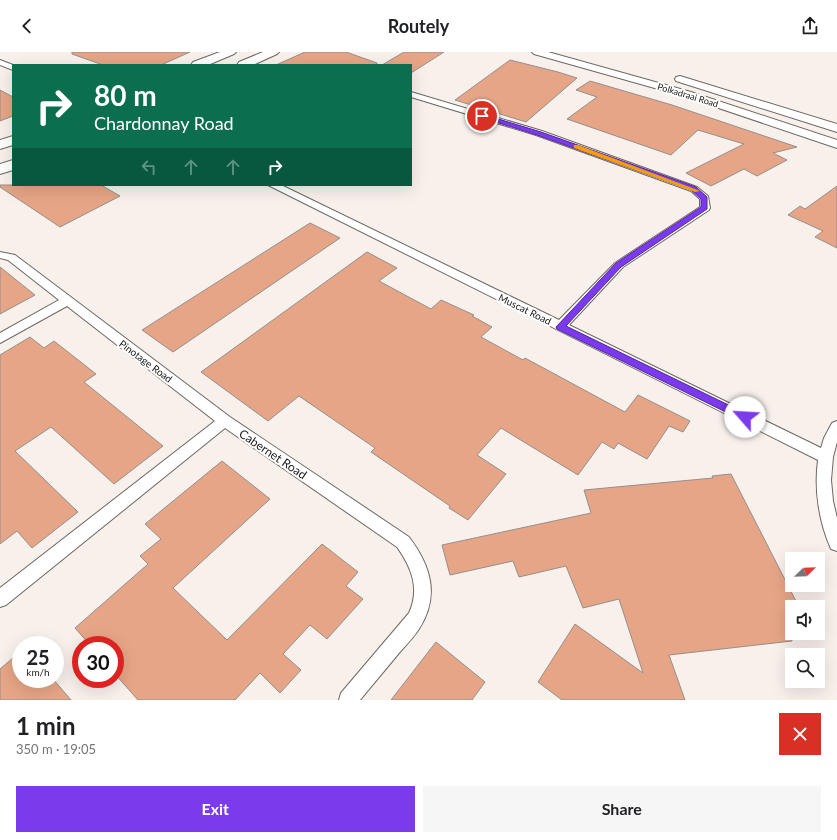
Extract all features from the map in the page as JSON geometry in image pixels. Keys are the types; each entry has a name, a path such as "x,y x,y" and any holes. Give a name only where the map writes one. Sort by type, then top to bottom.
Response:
{"main road":[{"path":"200,64 230,52"},
{"path":"245,64 273,52"},
{"name":"Polkadraai Road","path":"537,52 687,94 837,144"},
{"name":"Polkadraai Road","path":"667,76 837,128"},
{"path":"0,145 12,140"},
{"path":"0,170 12,164"}],"street":[{"path":"0,62 12,68"},
{"path":"412,94 552,138 694,189 705,198 705,208 619,265 560,327"},
{"name":"Muscat Road","path":"275,186 826,457"},
{"name":"Pinotage Road","path":"0,255 11,257 225,421"},
{"path":"0,339 68,300"},
{"path":"0,599 225,421"},
{"name":"Cabernet Road","path":"225,421 403,542 414,556 424,583 422,598 415,619 348,700"},
{"path":"837,426 831,438 823,474 824,504 837,544"}],"building":[{"path":"72,52 190,52 163,64 100,64 72,54"},
{"path":"305,52 346,52 377,63 377,64 278,64"},
{"path":"404,52 444,52 412,72 412,64 384,64"},
{"path":"510,60 577,78 526,122 455,100"},
{"path":"590,81 672,105 797,147 773,153 787,160 757,176 744,169 711,186 686,173 744,144 698,130 671,155 567,119 597,97 576,90"},
{"path":"0,90 12,96 12,116 0,121"},
{"path":"0,185 103,186 120,196 60,227 0,187"},
{"path":"837,186 837,248 815,237 823,231 788,215 800,206 805,209"},
{"path":"310,223 340,238 173,352 142,330"},
{"path":"367,252 397,268 379,281 431,309 441,300 474,315 472,316 492,327 481,337 523,360 525,358 625,412 638,395 690,421 683,432 669,426 647,459 618,443 614,449 602,442 578,475 501,428 477,455 506,474 468,520 371,452 375,448 299,396 268,421 201,372"},
{"path":"0,267 35,295 0,314"},
{"path":"30,337 44,348 54,341 96,374 84,382 163,446 114,484 51,427 15,451 78,512 32,548 17,531 0,544 0,355"},
{"path":"222,461 270,499 173,588 227,640 322,544 358,572 346,586 363,599 327,639 310,625 283,654 301,670 280,693 260,673 235,700 138,700 124,684 124,636 82,636 75,628 148,564 140,556 161,539 145,524"},
{"path":"731,474 785,580 785,592 791,592 795,600 785,600 785,640 792,641 669,655 685,700 562,700 538,682 575,624 643,673 619,599 583,608 566,566 519,577 513,561 450,575 442,545 591,513 584,490 713,478 712,476"},
{"path":"436,642 485,682 472,700 391,700"},
{"path":"12,659 12,688 61,688 71,700 0,700 0,669"}],"slow traffic":[{"path":"576,147 697,191"}],"route":[{"path":"482,116 539,133 694,189 705,198 705,208 619,265 560,327 745,417"}]}
